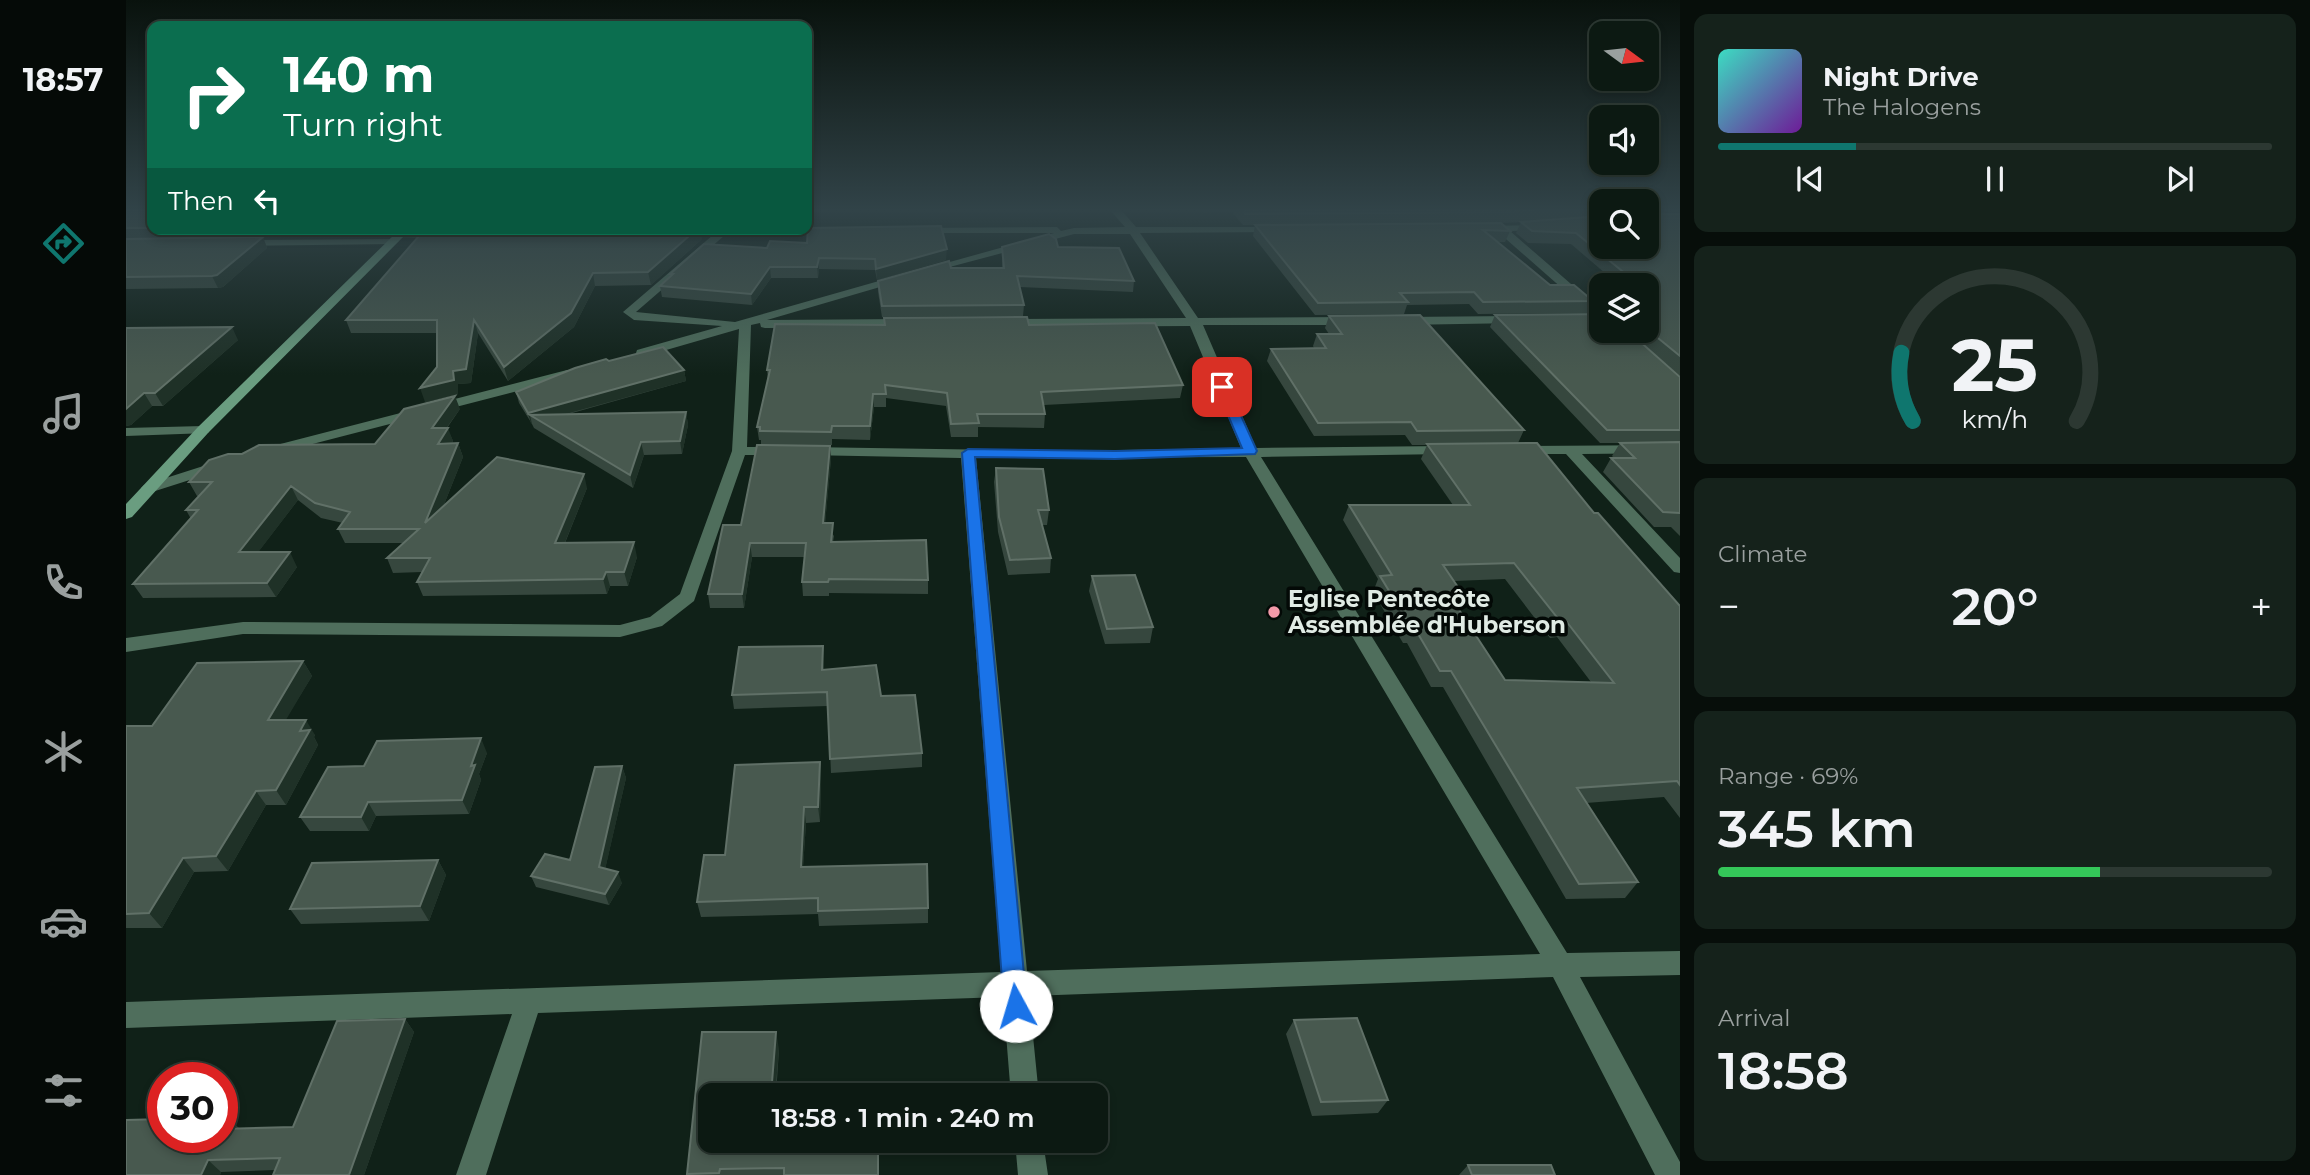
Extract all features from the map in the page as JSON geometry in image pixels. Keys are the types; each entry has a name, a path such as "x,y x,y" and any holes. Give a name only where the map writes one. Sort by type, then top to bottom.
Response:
{"street":[{"path":"126,514 203,430 370,265"},
{"path":"684,265 629,312 634,316 745,324 922,323"},
{"path":"628,357 948,265"},
{"path":"1156,265 1195,322 1250,451 1560,965 1671,1175"},
{"path":"1540,265 1589,311"},
{"path":"1385,321 1534,320"},
{"path":"990,323 1357,321"},
{"path":"126,645 243,628 620,631 656,622 688,597 740,451 745,324"},
{"path":"255,455 576,372"},
{"path":"126,432 203,430"},
{"path":"1569,449 1680,568"},
{"path":"1499,450 1680,449"},
{"path":"740,451 1115,455 1458,450"},
{"path":"968,453 1024,1083"},
{"path":"149,488 232,462"},
{"path":"126,1015 1680,963"},
{"path":"471,1175 529,1001"},
{"path":"1031,1153 1033,1175"}],"building":[{"path":"126,265 229,265 212,276 126,277"},
{"path":"394,265 656,265 648,272 593,273 571,313 504,367 474,320 466,369 453,371 454,380 420,388 437,367 437,320 346,320"},
{"path":"680,265 817,265 817,267 770,267 751,294 660,286 673,274 670,274"},
{"path":"876,265 891,265 876,269"},
{"path":"935,265 950,265 951,268 1004,268 1004,265 1127,265 1134,281 1017,276 1024,305 882,306 878,281"},
{"path":"1287,265 1525,265 1550,285 1574,285 1589,298 1589,301 1483,302 1474,292 1400,293 1408,302 1318,303"},
{"path":"1615,265 1680,265 1680,356 1659,339 1659,273 1624,273"},
{"path":"1589,314 1589,343 1642,343 1680,377 1680,430 1607,430 1495,315"},
{"path":"1420,315 1524,430 1417,431 1411,422 1318,423 1271,349 1326,348 1317,334 1342,334 1329,316"},
{"path":"1027,317 1029,325 1155,323 1183,385 1041,392 1045,414 977,414 979,423 951,424 947,393 885,385 886,394 873,394 870,426 832,426 831,432 760,431 760,427 757,427 770,370 767,370 775,324 885,325 884,318"},
{"path":"232,327 155,393 144,393 126,409 126,328"},
{"path":"663,347 684,370 528,413 516,392 575,368"},
{"path":"455,396 432,428 448,428 438,444 458,443 425,523 497,457 584,474 555,543 634,542 624,572 606,572 603,579 417,582 430,558 387,558 419,529 338,529 350,512 315,503 291,486 239,552 290,552 267,583 133,584 198,510 186,510 212,482 189,482 209,460 228,454 242,454 259,445 375,444 404,409"},
{"path":"686,412 680,441 641,442 630,475 530,415"},
{"path":"1680,442 1680,513 1663,512 1611,458 1635,458 1620,443"},
{"path":"1537,443 1594,513 1598,513 1680,606 1680,785 1677,781 1577,788 1638,882 1579,884 1451,671 1440,671 1380,576 1392,575 1349,505 1470,505 1427,444","holes":["1514,563 1560,621 1566,621 1614,683 1505,680 1452,599 1466,599 1443,565"]},
{"path":"757,445 830,446 823,523 833,523 831,542 926,540 928,580 829,579 828,582 802,582 806,543 750,543 742,594 708,594 723,525 741,525"},
{"path":"996,468 1043,469 1049,510 1038,510 1051,558 1010,560 999,517"},
{"path":"1135,575 1153,627 1107,629 1092,576"},
{"path":"823,646 822,670 876,665 881,696 915,695 922,753 830,759 827,692 732,695 739,647"},
{"path":"303,661 268,720 306,720 300,731 310,730 276,790 256,791 216,856 183,858 149,913 126,914 126,726 152,726 197,663"},
{"path":"481,738 471,766 475,765 462,800 368,802 361,817 300,817 328,767 364,766 377,741"},
{"path":"820,762 818,807 804,807 801,867 927,864 928,908 818,911 818,898 697,902 704,855 725,855 735,765"},
{"path":"622,766 599,867 618,872 605,894 531,876 545,854 570,860 595,767"},
{"path":"438,860 420,906 290,909 312,863"},
{"path":"1357,1018 1388,1100 1321,1102 1294,1020"},
{"path":"405,1019 349,1175 273,1175 280,1158 208,1160 201,1175 126,1175 126,1120 147,1119 147,1153 238,1153 238,1129 293,1127 337,1021"},
{"path":"702,1032 776,1032 772,1083 698,1083 698,1153 878,1153 878,1175 784,1175 784,1168 720,1169 719,1173 687,1174"},
{"path":"1468,1165 1551,1165 1555,1175 1472,1175"}],"place":[{"name":"Eglise Pentecôte Assemblée d'Huberson","path":"1274,612"}],"route":[{"path":"1016,1006 968,453 1143,455 1250,451 1222,387"}]}
